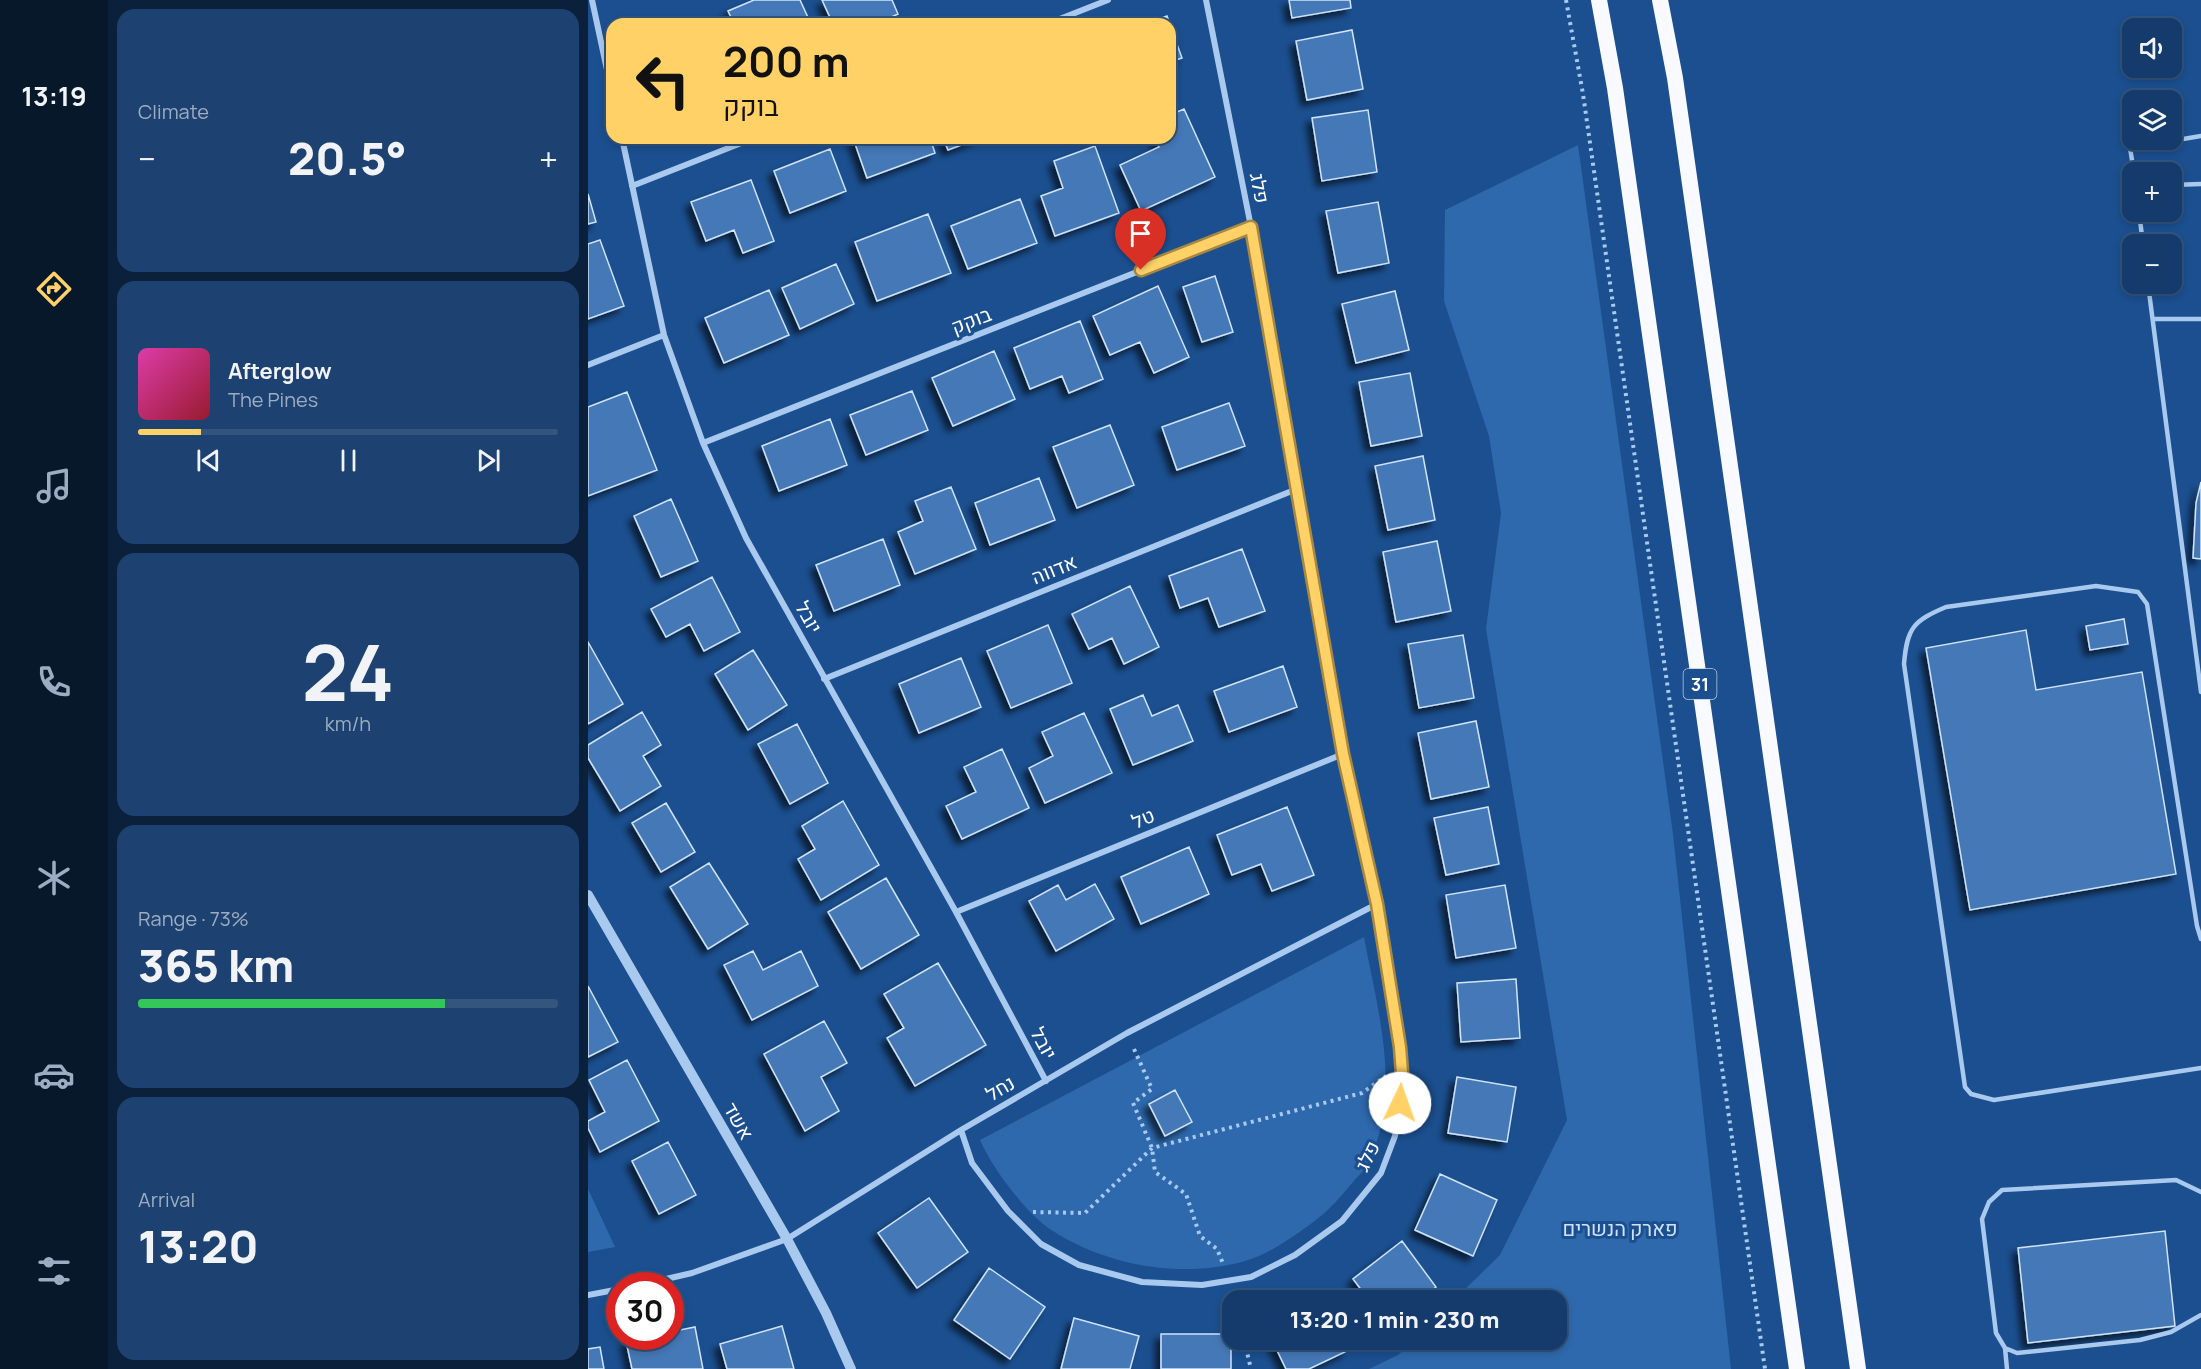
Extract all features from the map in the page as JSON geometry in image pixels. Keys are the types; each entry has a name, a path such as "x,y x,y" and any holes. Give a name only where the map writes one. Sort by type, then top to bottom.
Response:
{"highway":[{"name":"31","path":"1599,0 1617,100 1797,1369"},
{"path":"1660,0 1678,102 1858,1369"}],"street":[{"path":"592,0 606,65"},
{"path":"1062,18 1108,0"},
{"name":"פלג","path":"961,1130 972,1163 1008,1211 1041,1244 1079,1264 1142,1282 1202,1286 1251,1277 1305,1248 1342,1221 1382,1173 1395,1136 1403,1086 1377,904 1343,754 1251,227 1206,0"},
{"name":"יובל","path":"623,144 664,335 703,443 746,538 956,912 1046,1081"},
{"path":"632,186 739,144"},
{"name":"בוקק","path":"703,443 1251,227"},
{"path":"588,365 664,335"},
{"name":"אדווה","path":"824,679 1297,489"},
{"name":"טל","path":"956,912 1343,754"},
{"name":"אשד","path":"588,895 787,1239 826,1313 851,1369"},
{"name":"נחל","path":"684,1275 787,1239 961,1130 1127,1033 1377,904"},
{"path":"588,1295 606,1292"}],"lane":[{"path":"2132,162 2130,148 2201,136"},
{"path":"2182,184 2201,184"},
{"path":"2149,294 2201,692"},
{"path":"2153,319 2201,319"},
{"path":"2201,939 2197,926 2147,604 2138,592 2096,586 1946,607 1923,617 1912,627 1905,647 1904,664 1965,1086 1971,1094 1994,1100 2201,1068"},
{"path":"2007,1369 2005,1348 1996,1333 1982,1219 1989,1202 2002,1190 2176,1180 2201,1192"},
{"path":"2005,1348 2017,1353 2140,1340 2171,1332 2201,1315"}],"path":[{"path":"1566,0 1583,94 1764,1369"},
{"path":"1127,1033 1152,1089 1133,1103 1152,1148 1155,1172 1186,1194 1200,1236 1217,1249 1230,1281"},
{"path":"1008,1211 1084,1213 1152,1148 1362,1093 1401,1066"},
{"path":"1246,1350 1251,1369"}],"green space":[{"name":"פארק הנשרים","path":"1578,145 1673,834 1731,1369 1369,1369 1403,1350 1567,1350 1567,1290 1464,1290 1500,1255 1567,1120 1486,629 1501,513 1489,436 1444,301 1445,210"},
{"path":"1364,937 1384,1052 1386,1081 1384,1110 1378,1138 1364,1169 1337,1200 1315,1221 1278,1246 1245,1261 1196,1269 1171,1269 1121,1261 1074,1243 1043,1224 1011,1190 993,1164 980,1140"},
{"path":"588,1189 615,1247 588,1252"}],"building":[{"path":"754,0 800,0 808,18 731,18 728,11"},
{"path":"822,0 892,0 898,14 889,18 830,18"},
{"path":"1289,0 1350,0 1351,8 1292,18"},
{"path":"1352,30 1363,89 1307,100 1296,41"},
{"path":"1176,42 1182,58 1176,60"},
{"path":"1184,109 1215,177 1141,211 1120,165 1159,147 1158,144 1176,144 1176,112"},
{"path":"1368,110 1377,172 1322,181 1312,118"},
{"path":"855,144 932,144 935,153 867,178"},
{"path":"946,144 964,144 948,150"},
{"path":"1095,146 1119,213 1055,236 1041,196 1063,188 1054,161"},
{"path":"830,149 846,191 790,213 774,171"},
{"path":"751,180 774,241 743,253 734,230 706,241 691,202"},
{"path":"588,194 596,222 588,224"},
{"path":"1020,199 1037,243 968,269 951,226"},
{"path":"1378,202 1389,263 1338,273 1326,211"},
{"path":"928,214 951,273 877,301 855,242"},
{"path":"600,240 624,306 588,319 588,244"},
{"path":"836,264 854,304 800,329 782,288"},
{"path":"1215,276 1233,332 1202,342 1183,287"},
{"path":"1158,286 1189,357 1154,373 1140,342 1110,355 1093,316"},
{"path":"769,290 789,335 724,363 705,318"},
{"path":"1395,291 1409,350 1356,363 1342,304"},
{"path":"1080,321 1103,379 1069,393 1062,376 1030,389 1014,348"},
{"path":"994,351 1015,399 953,426 932,378"},
{"path":"1410,373 1422,436 1371,446 1359,382"},
{"path":"912,391 928,430 866,455 850,415"},
{"path":"627,392 657,470 588,496 588,407"},
{"path":"1229,403 1245,446 1177,470 1162,427"},
{"path":"830,419 847,465 779,491 762,446"},
{"path":"1110,425 1134,485 1077,508 1053,447"},
{"path":"1423,456 1435,520 1388,530 1375,466"},
{"path":"1039,478 1055,520 990,545 975,503"},
{"path":"2201,482 2201,559 2193,558 2196,503"},
{"path":"951,487 976,549 915,574 898,532 923,521 915,501"},
{"path":"671,499 698,561 661,577 634,516"},
{"path":"883,539 900,585 834,611 816,565"},
{"path":"1437,541 1451,611 1396,622 1383,552"},
{"path":"1242,549 1265,611 1219,627 1208,598 1180,608 1169,576"},
{"path":"712,577 740,632 704,651 690,624 666,637 651,609"},
{"path":"1130,586 1159,647 1124,664 1112,638 1089,649 1072,614"},
{"path":"2124,619 2128,644 2090,650 2086,626"},
{"path":"1048,625 1072,683 1011,708 987,651"},
{"path":"2026,630 2036,690 2142,672 2176,874 1970,910 1926,648"},
{"path":"1463,635 1474,698 1419,708 1408,644"},
{"path":"588,642 623,704 588,724"},
{"path":"753,650 787,705 748,730 715,674"},
{"path":"961,658 981,707 919,733 899,684"},
{"path":"1283,666 1297,707 1229,732 1214,691"},
{"path":"1143,695 1152,716 1178,705 1193,741 1133,765 1110,709"},
{"path":"642,712 661,745 643,756 661,786 620,811 588,758 588,745"},
{"path":"1084,713 1112,773 1045,803 1029,768 1053,756 1042,732"},
{"path":"1476,721 1489,787 1431,799 1418,733"},
{"path":"797,724 828,783 790,804 758,744"},
{"path":"1002,749 1029,808 962,839 946,806 976,792 964,767"},
{"path":"843,801 879,865 821,900 798,859 815,849 802,826"},
{"path":"666,803 695,852 661,872 632,823"},
{"path":"1287,807 1314,875 1272,891 1261,864 1232,875 1217,835"},
{"path":"1488,807 1499,864 1446,875 1434,818"},
{"path":"1189,847 1209,894 1141,924 1121,877"},
{"path":"709,863 748,924 708,949 670,887"},
{"path":"886,878 919,935 861,969 828,912"},
{"path":"1095,884 1114,919 1056,951 1029,901 1058,885 1066,900"},
{"path":"1505,885 1516,948 1456,958 1446,895"},
{"path":"753,951 763,970 801,951 818,986 752,1020 724,965"},
{"path":"938,963 986,1045 915,1086 887,1038 904,1028 884,994"},
{"path":"1516,979 1520,1038 1461,1042 1457,983"},
{"path":"588,986 618,1042 588,1057"},
{"path":"824,1021 847,1063 821,1077 839,1111 805,1131 764,1054"},
{"path":"627,1060 659,1121 600,1152 588,1128 588,1121 605,1112 589,1080"},
{"path":"1457,1077 1516,1087 1507,1142 1448,1133"},
{"path":"1175,1090 1192,1122 1165,1136 1149,1104"},
{"path":"668,1142 696,1195 659,1214 632,1161"},
{"path":"1440,1174 1497,1200 1473,1256 1415,1230"},
{"path":"929,1198 968,1252 917,1288 878,1233"},
{"path":"2165,1231 2175,1326 2028,1343 2018,1248"},
{"path":"1402,1241 1436,1287 1432,1290 1361,1290 1353,1279"},
{"path":"989,1268 1045,1307 1010,1359 954,1320"},
{"path":"1074,1318 1139,1336 1130,1369 1061,1369"},
{"path":"782,1326 794,1369 727,1369 720,1344"},
{"path":"695,1327 703,1369 632,1369 628,1350 684,1350 684,1329"},
{"path":"1161,1334 1222,1334 1222,1350 1231,1350 1231,1369 1161,1369"},
{"path":"600,1347 604,1369 588,1369 588,1349"},
{"path":"1277,1350 1347,1351 1309,1369 1286,1369"}],"route":[{"path":"1141,270 1251,227 1343,754 1377,904 1400,1047 1403,1086 1400,1103"}]}
